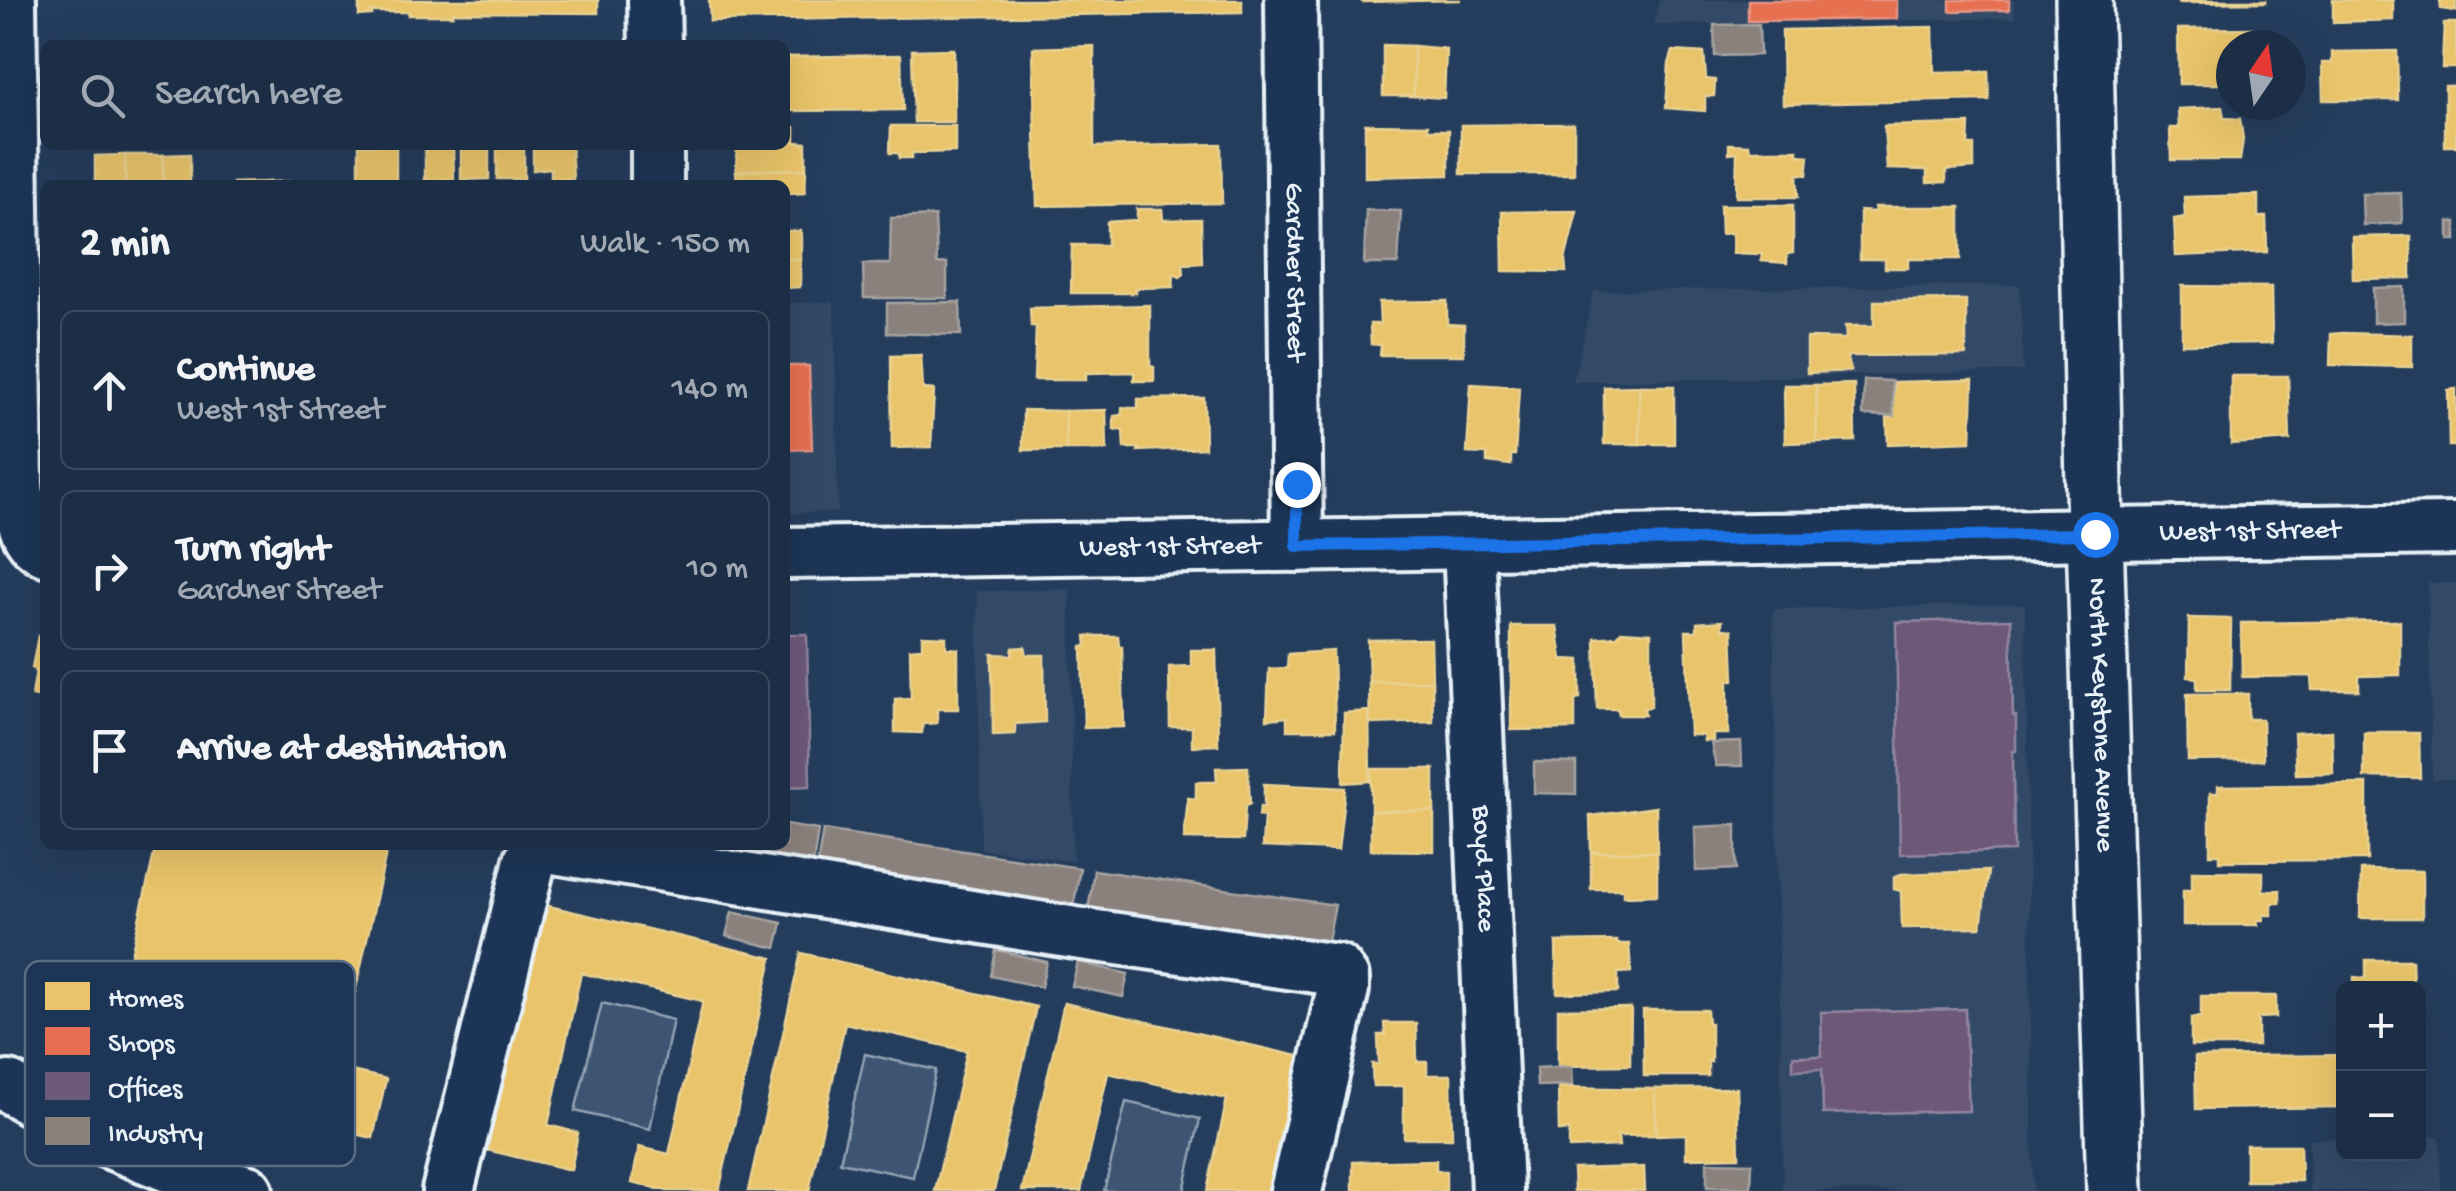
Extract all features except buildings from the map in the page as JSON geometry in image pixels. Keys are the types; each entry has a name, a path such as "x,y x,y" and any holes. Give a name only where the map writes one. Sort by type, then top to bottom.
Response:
{"main road":[{"name":"North Keystone Avenue","path":"2084,0 2115,1191"}],"street":[{"path":"10,0 16,484 19,512 40,546"},
{"path":"654,0 655,40"},
{"name":"Gardner Street","path":"1291,0 1297,546"},
{"path":"656,150 657,180"},
{"name":"West 1st Street","path":"790,553 2456,529"},
{"name":"Boyd Place","path":"1468,544 1497,1191"},
{"path":"448,1191 530,861 540,850"},
{"path":"566,850 1075,933 1337,970 1343,978 1342,989 1299,1176"},
{"path":"9,1087 25,1096"},
{"path":"169,1166 248,1191"}],"shaded area":[{"path":"1659,0 2014,0 2015,18 1654,25"},
{"path":"2020,285 2023,371 1573,382 1594,291"},
{"path":"834,302 838,512 790,513 790,303"},
{"path":"2428,583 2456,583 2456,779 2432,779"},
{"path":"1070,589 1073,861 981,849 977,591"},
{"path":"2025,604 2033,1191 1783,1191 1773,609"},
{"path":"602,1003 673,1020 650,1129 575,1111"},
{"path":"865,1054 936,1070 913,1177 840,1162"},
{"path":"1126,1102 1200,1119 1184,1191 1104,1191"},
{"path":"2440,1136 2441,1191 2310,1191 2309,1139 2336,1138 2336,1161 2426,1161 2426,1137"}],"route":[{"path":"1297,484 1297,546 2095,534"}]}
